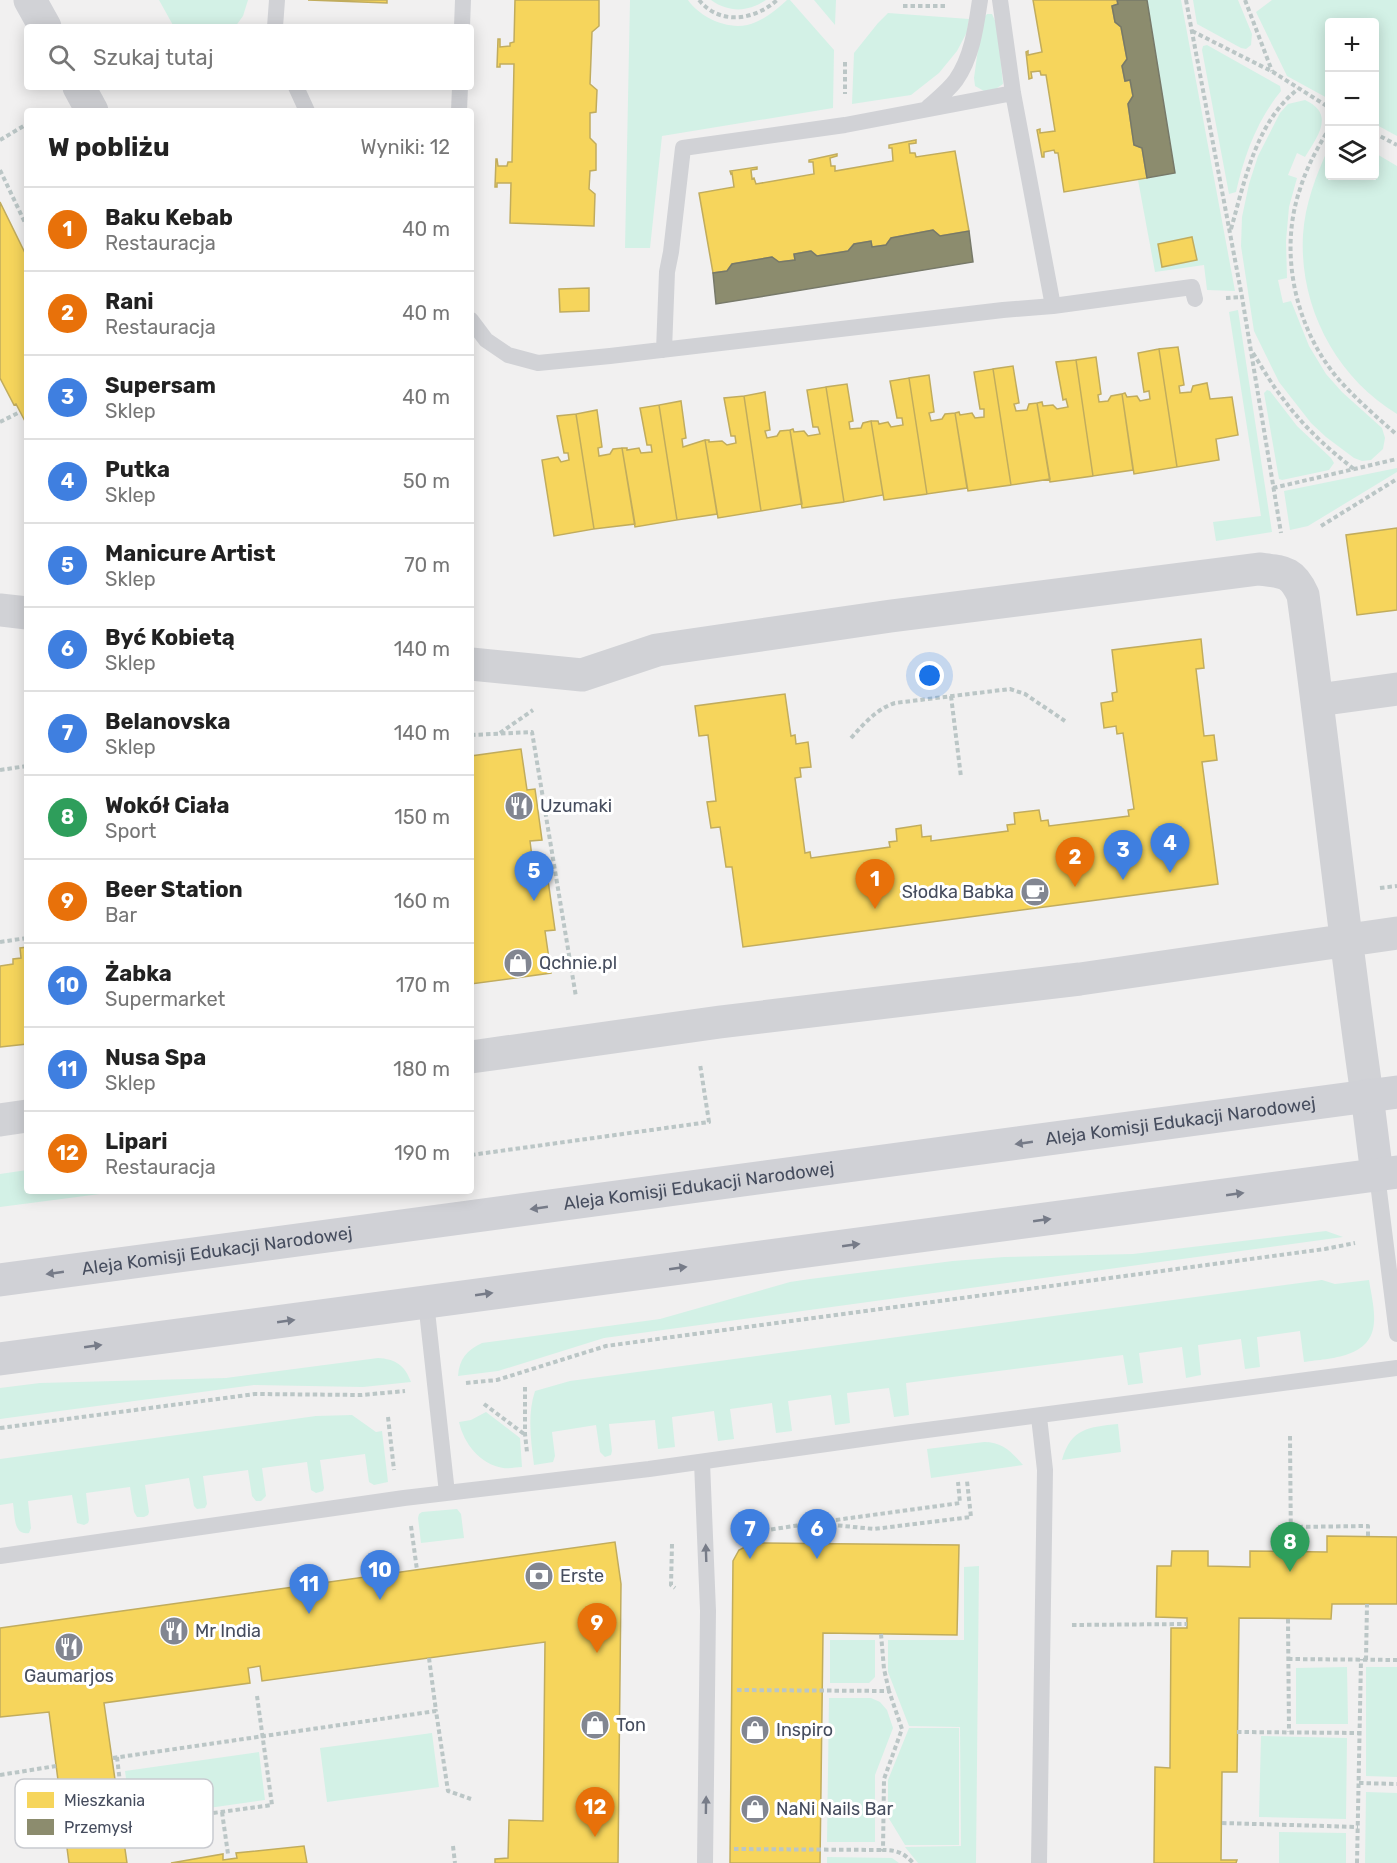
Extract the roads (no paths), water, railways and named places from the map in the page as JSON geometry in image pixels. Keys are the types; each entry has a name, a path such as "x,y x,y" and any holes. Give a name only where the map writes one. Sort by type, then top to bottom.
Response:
{"street":[{"path":"30,0 43,24"},
{"path":"80,90 90,108"},
{"path":"0,1359 1387,1174 1382,1094 1346,940 1318,700 1303,595 1298,584 1286,572 1259,569 903,614 657,650 582,675 474,664"},
{"path":"0,610 24,613"},
{"path":"1318,700 1397,689"},
{"path":"474,1056 695,1025 1080,979 1397,933"},
{"name":"Aleja Komisji Edukacji Narodowej","path":"0,1280 1382,1094"},
{"path":"0,1120 24,1116"}],"lane":[{"path":"275,24 277,0"},
{"path":"462,24 463,0"},
{"path":"926,109 956,81 965,63 972,42 980,0"},
{"path":"1000,0 1013,93 1053,306"},
{"path":"297,90 306,108"},
{"path":"459,108 460,90"},
{"path":"664,350 667,272 683,147 845,125 1013,93"},
{"path":"474,324 486,340 508,355 538,363 1053,306 1192,287 1195,299"},
{"path":"1387,1174 1397,1334"},
{"path":"426,1302 447,1493"},
{"path":"0,1556 447,1493 702,1462 1397,1368"},
{"path":"1039,1417 1045,1470 1039,1863"},
{"path":"702,1462 708,1611 705,1863"}],"place":[{"name":"Uzumaki","path":"519,806"},
{"name":"Putka","path":"1170,873"},
{"name":"Supersam","path":"1123,880"},
{"name":"Rani","path":"1075,887"},
{"name":"Słodka Babka","path":"1035,892"},
{"name":"Manicure Artist","path":"534,901"},
{"name":"Baku Kebab","path":"875,909"},
{"name":"Qchnie.pl","path":"518,963"},
{"name":"Belanovska","path":"750,1559"},
{"name":"Być Kobietą","path":"817,1559"},
{"name":"Wokół Ciała","path":"1290,1572"},
{"name":"Erste","path":"539,1576"},
{"name":"Żabka","path":"380,1600"},
{"name":"Nusa Spa","path":"309,1614"},
{"name":"Mr India","path":"174,1631"},
{"name":"Gaumarjos","path":"69,1647"},
{"name":"Beer Station","path":"597,1653"},
{"name":"Ton","path":"595,1725"},
{"name":"Inspiro","path":"755,1730"},
{"name":"NaNi Nails Bar","path":"755,1809"},
{"name":"Lipari","path":"595,1837"}]}
